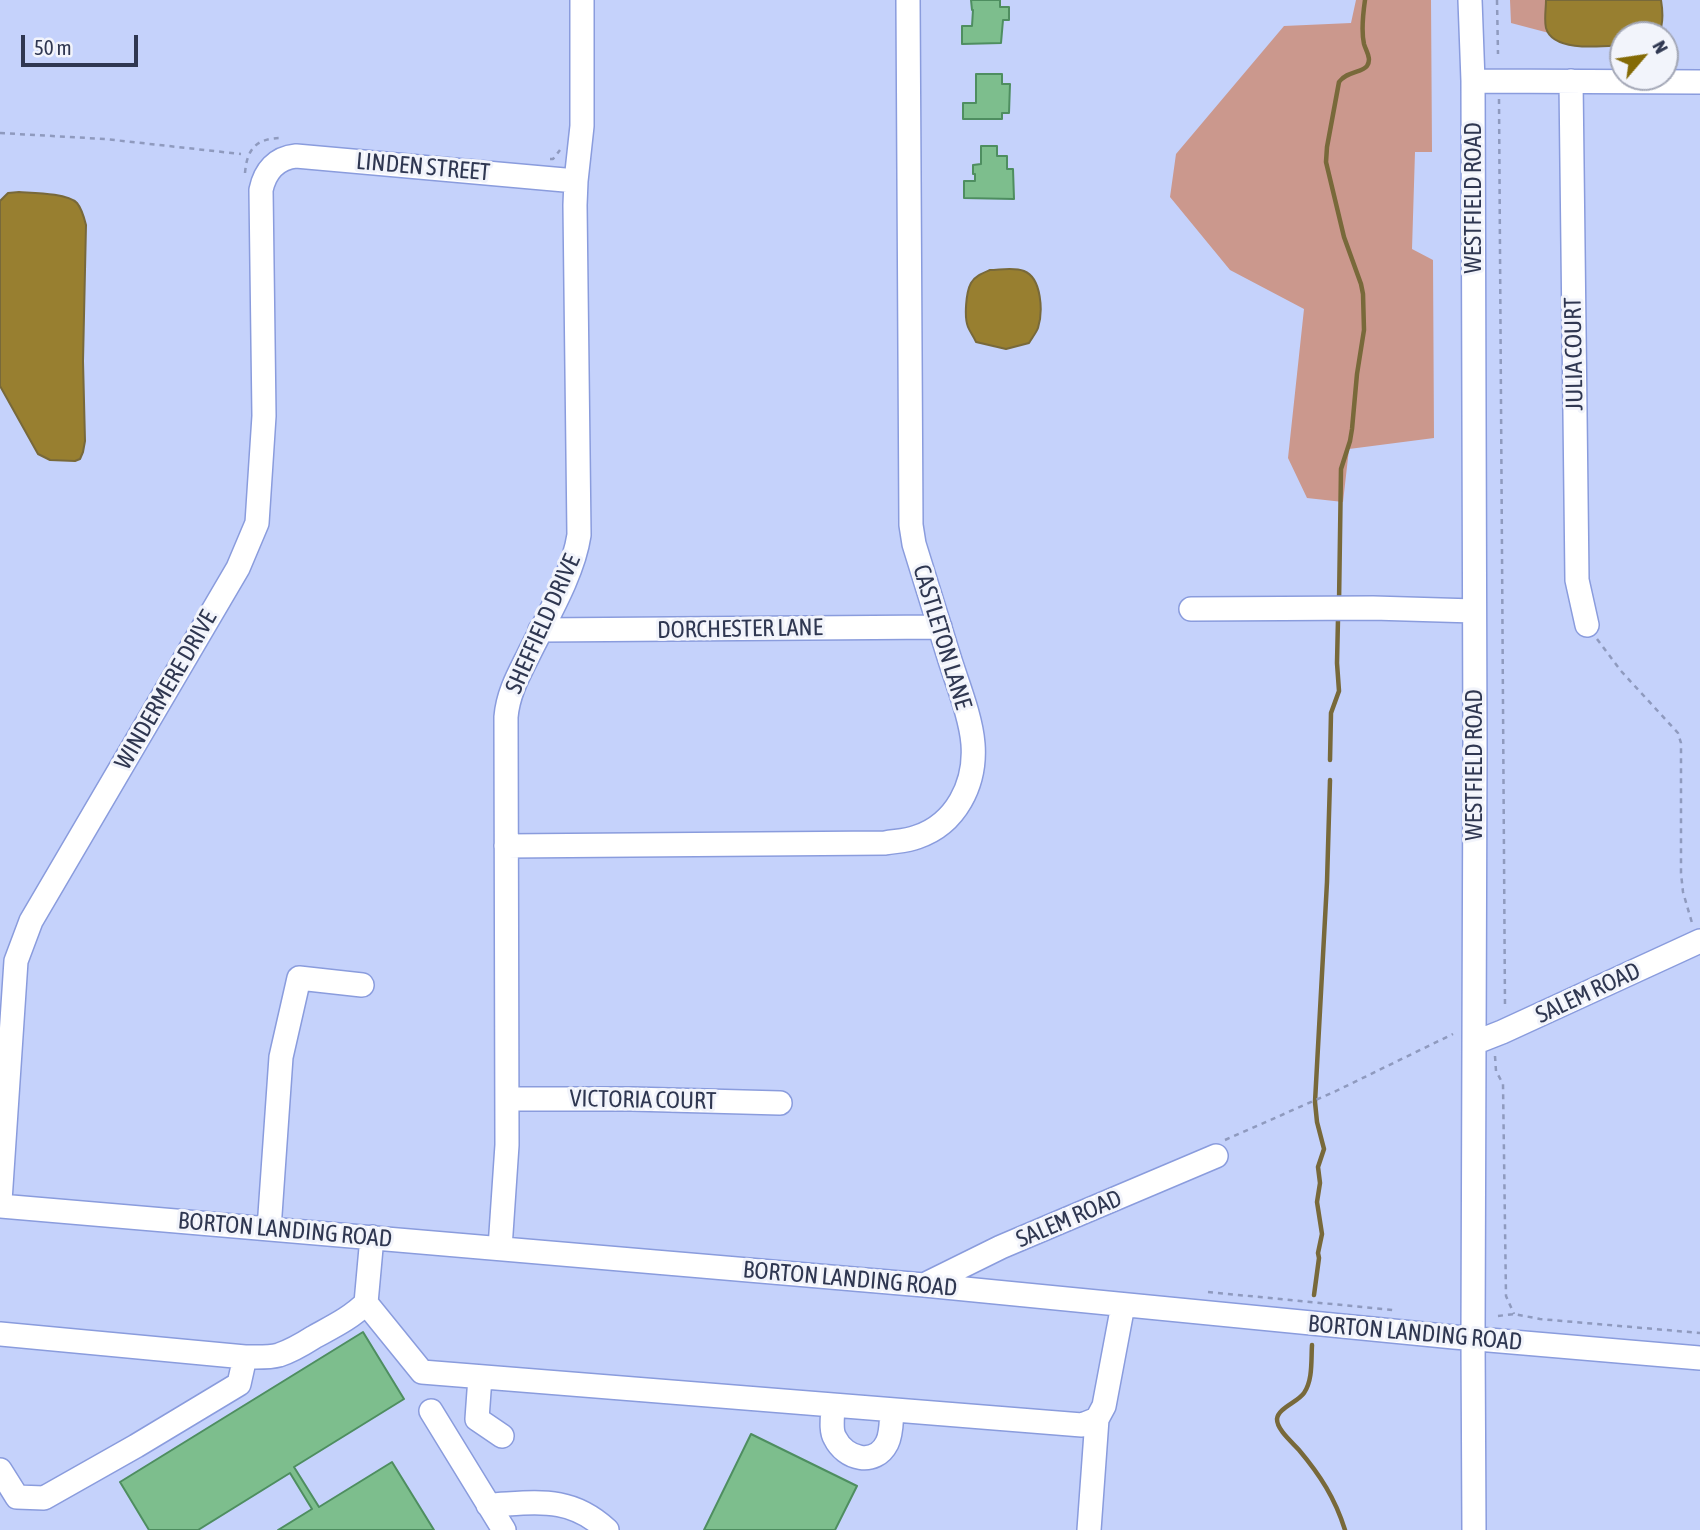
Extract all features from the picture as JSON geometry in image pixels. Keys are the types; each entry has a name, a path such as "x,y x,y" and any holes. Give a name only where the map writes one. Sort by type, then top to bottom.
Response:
{"street":[{"name":"SHEFFIELD DRIVE","path":"499,1248 508,1145 507,705 514,684 574,558 579,535 576,181 582,126 582,0"},
{"name":"CASTLETON LANE","path":"506,846 885,843 928,833 949,816 963,798 971,777 974,755 972,734 914,544 911,525 908,0"},
{"name":"WESTFIELD ROAD","path":"1470,0 1473,81 1474,611 1465,1038 1473,1339 1474,1530"},
{"path":"1473,81 1700,82"},
{"name":"JULIA COURT","path":"1571,81 1577,580 1587,625"},
{"name":"LINDEN STREET","path":"273,166 296,156 576,181"},
{"name":"WINDERMERE DRIVE","path":"0,1203 16,961 31,921 238,568 257,523 264,416 261,190 266,174 273,166"},
{"path":"1191,608 1474,611"},
{"name":"DORCHESTER LANE","path":"540,631 940,626"},
{"name":"SALEM ROAD","path":"1465,1038 1502,1032 1697,934"},
{"path":"269,1229 281,1056 299,978 362,985"},
{"name":"VICTORIA COURT","path":"506,1099 780,1103"},
{"name":"SALEM ROAD","path":"924,1285 1218,1149"},
{"name":"BORTON LANDING ROAD","path":"0,1203 269,1229 924,1285 1473,1339 1700,1358"},
{"path":"0,1334 245,1357 271,1357 288,1351 357,1312 366,1303 372,1237"},
{"path":"366,1303 422,1372 1082,1425 1097,1419"},
{"path":"1089,1530 1097,1419 1104,1406 1122,1304"},
{"path":"0,1470 17,1497 44,1498 239,1384 245,1357"},
{"path":"480,1377 477,1419 502,1436"},
{"path":"832,1405 833,1436 844,1451 861,1459 876,1454 887,1444 892,1410"},
{"path":"431,1411 504,1530"},
{"path":"488,1505 548,1502 574,1508 596,1520 607,1530"}],"path":[{"path":"1497,0 1498,54"},
{"path":"1499,99 1505,1007"},
{"path":"0,133 106,139 241,154"},
{"path":"1587,625 1621,671 1678,733 1681,743 1681,873 1683,892 1697,934"},
{"path":"1218,1149 1336,1091 1465,1038"},
{"path":"1495,1056 1496,1071 1503,1084 1506,1296 1514,1314"},
{"path":"1498,1317 1514,1314 1540,1319 1700,1333"}],"shaded area":[{"path":"1356,0 1431,0 1432,152 1415,152 1412,249 1433,260 1434,438 1349,449 1343,502 1307,498 1288,458 1304,309 1230,270 1170,197 1176,154 1284,26 1351,23"},
{"path":"1510,0 1546,0 1546,29 1549,33 1511,23"},
{"path":"1546,0 1661,0 1663,14 1662,21 1609,21 1609,46 1592,47 1568,45 1558,41 1546,28"},
{"path":"8,193 66,197 77,203 86,225 83,361 85,441 80,459 75,461 50,460 38,454 0,386 0,201"},
{"path":"990,270 1024,271 1038,288 1038,328 1029,343 1006,349 976,342 970,331 966,311 969,287 975,278"}],"building":[{"path":"971,0 1000,0 1000,7 1009,7 1009,20 1003,20 1001,43 962,44 962,26 972,26"},
{"path":"976,74 1002,74 1002,84 1010,84 1009,113 1002,113 1002,119 963,119 963,103 976,103"},
{"path":"981,146 997,146 997,156 1007,156 1007,169 1013,169 1014,199 964,198 964,181 975,181 973,165 981,164"},
{"path":"363,1332 404,1399 294,1467 319,1507 392,1462 434,1530 278,1530 312,1509 290,1473 198,1530 149,1530 120,1482"},
{"path":"751,1434 857,1486 835,1530 704,1530"}],"waterway":[{"path":"1339,603 1341,469 1352,429 1364,330 1363,294 1344,237 1326,162 1339,82 1365,68 1368,63 1363,34 1365,0"},
{"path":"1330,760 1331,713 1339,691 1338,619"},
{"path":"1314,1295 1322,1234 1317,1202 1320,1183 1318,1167 1324,1149 1315,1102 1330,780"},
{"path":"1312,1345 1307,1388 1277,1419 1282,1432 1299,1450 1332,1497 1345,1530"}]}
